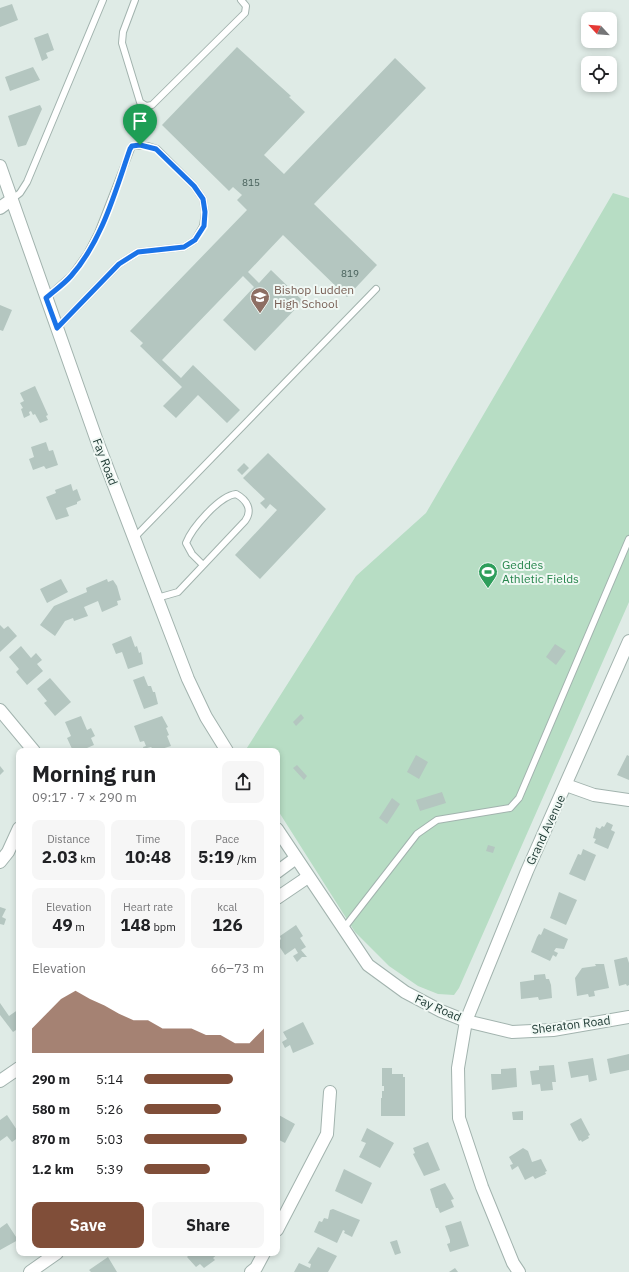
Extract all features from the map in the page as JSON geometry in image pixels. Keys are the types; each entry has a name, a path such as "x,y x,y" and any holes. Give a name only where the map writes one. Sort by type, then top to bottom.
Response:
{"street":[{"name":"Fay Road","path":"0,166 46,298 134,538 188,679 206,717 225,748"},
{"path":"0,208 11,200"},
{"name":"Grand Avenue","path":"466,1021 526,871 566,785 629,641"},
{"path":"0,710 32,748"},
{"path":"566,785 594,795 629,800"},
{"name":"Fay Road","path":"280,834 368,965 405,992 441,1011 466,1021 458,1068 459,1118 482,1187 513,1263 519,1272"},
{"path":"0,862 8,852 16,835"},
{"path":"280,870 296,858"},
{"path":"280,896 308,877"},
{"name":"Sheraton Road","path":"466,1021 512,1032 553,1030 629,1018"},
{"path":"0,1081 16,1070"},
{"path":"280,1224 327,1134 330,1092"},
{"path":"30,1272 53,1256"},
{"path":"251,1272 256,1268 262,1256"}],"lane":[{"path":"11,200 20,193 27,182 103,0"},
{"path":"135,0 123,32 122,43 140,102 146,106 152,105 245,13 246,6 241,0"},
{"path":"46,298 71,276 88,254 132,146 148,146 156,149 194,186 203,199 205,212 204,226 195,240 184,247 138,252 119,264 57,328"},
{"path":"134,538 376,289"},
{"path":"157,598 178,592 203,565 249,515 249,507 242,498 236,494 222,498 189,534 186,543 192,554 203,565"},
{"path":"344,928 418,834 437,820 510,808 519,798 629,539"}],"green space":[{"name":"Geddes Athletic Fields","path":"613,193 629,198 629,602 459,988 454,995 438,994 418,986 389,966 355,932 280,814 280,748 247,748 356,576 426,513"}],"building":[{"path":"12,4 18,20 0,27 0,8"},
{"path":"48,33 54,50 46,53 48,58 42,61 34,38"},
{"path":"237,47 291,96 289,97 305,112 264,155 284,174 395,58 426,88 314,204 377,265 347,297 283,235 248,272 259,283 271,270 303,301 255,351 223,320 254,287 243,276 162,360 181,378 193,365 240,410 227,423 198,395 176,418 163,406 182,387 140,346 143,343 130,331 247,210 237,200 242,195 233,187 229,191 162,125"},
{"path":"33,67 40,80 10,91 5,77"},
{"path":"40,105 42,109 26,145 18,147 8,116"},
{"path":"0,305 12,310 3,331 0,330"},
{"path":"35,386 48,415 46,416 48,420 40,423 35,414 33,415 31,411 29,412 30,415 24,418 21,409 23,408 20,403 24,401 20,393"},
{"path":"46,442 49,451 53,450 58,465 46,469 44,466 33,470 29,459 34,457 31,447"},
{"path":"268,453 326,509 260,579 235,555 277,510 270,504 266,509 260,503 265,499 243,478"},
{"path":"244,463 249,468 242,475 237,470"},
{"path":"71,484 73,491 77,489 81,500 77,502 77,504 66,508 69,516 56,520 46,497 56,493 55,490"},
{"path":"61,579 68,592 47,603 40,589"},
{"path":"107,579 108,582 113,580 117,586 121,600 117,601 118,605 102,612 98,601 84,607 88,616 74,621 73,618 65,621 55,636 40,625 54,606 87,592 86,588"},
{"path":"0,625 4,629 8,626 17,636 0,652"},
{"path":"131,636 135,647 137,646 139,653 141,652 143,664 128,669 122,652 116,654 112,644"},
{"path":"555,644 566,651 556,665 546,657"},
{"path":"21,646 31,658 36,653 42,660 37,664 43,671 27,685 16,672 19,669 9,657"},
{"path":"144,676 148,686 151,686 153,692 155,692 158,704 144,709 133,680"},
{"path":"50,678 71,702 55,716 44,703 47,701 37,689"},
{"path":"301,714 304,718 296,726 293,722"},
{"path":"81,716 87,730 91,728 95,736 91,738 94,745 87,748 72,748 67,738 71,736 65,722"},
{"path":"162,716 168,727 166,728 169,735 167,736 171,746 165,748 143,748 146,746 144,741 140,742 134,726"},
{"path":"416,755 428,762 419,779 407,772"},
{"path":"627,755 629,756 629,780 617,775"},
{"path":"297,765 307,776 304,780 293,768"},
{"path":"0,766 4,771 0,775"},
{"path":"442,792 446,803 420,811 416,800"},
{"path":"392,798 400,804 387,824 379,818"},
{"path":"607,822 613,825 611,830 615,832 608,849 594,843 596,839 593,838 596,827 600,829 602,826 604,827"},
{"path":"488,845 495,847 493,853 486,851"},
{"path":"583,849 596,855 585,881 569,874 578,854 581,855"},
{"path":"559,892 577,900 566,925 550,918"},
{"path":"0,907 6,909 2,917 6,919 4,925 0,924"},
{"path":"296,925 303,936 300,938 306,947 301,950 307,957 302,957 297,962 293,956 298,953 295,948 285,955 280,948 280,936"},
{"path":"544,928 568,939 564,949 556,948 554,951 558,953 556,957 553,955 550,961 531,952 537,937 539,934 541,935"},
{"path":"627,957 629,963 629,985 627,986 626,984 619,986 614,960"},
{"path":"595,964 604,964 609,988 594,991 595,996 589,997 588,994 577,996 575,978 582,968 596,966"},
{"path":"545,974 546,979 549,979 551,985 552,998 539,1000 538,997 521,999 520,982 534,980 534,975"},
{"path":"0,1003 9,1016 16,1011 16,1030 13,1032 0,1015"},
{"path":"303,1022 314,1044 293,1053 290,1045 285,1048 282,1042 287,1039 283,1032"},
{"path":"629,1054 629,1070 610,1074 607,1059"},
{"path":"593,1058 597,1080 589,1082 588,1075 571,1078 568,1062"},
{"path":"554,1065 556,1082 552,1082 553,1090 541,1091 540,1084 532,1085 530,1071 539,1070 539,1066"},
{"path":"382,1068 392,1068 392,1074 403,1074 403,1077 405,1077 405,1116 381,1116 381,1098 382,1091 384,1091 384,1086 382,1086"},
{"path":"516,1068 517,1087 492,1090 491,1074 501,1074 501,1069"},
{"path":"523,1111 523,1120 513,1120 512,1112"},
{"path":"7,1115 16,1128 16,1139 12,1142 7,1136 0,1141 0,1120"},
{"path":"280,1116 295,1124 285,1143 280,1140"},
{"path":"581,1118 590,1135 588,1136 589,1138 582,1142 581,1140 579,1141 570,1124"},
{"path":"367,1128 394,1143 380,1168 359,1157 366,1143 361,1141"},
{"path":"428,1142 440,1170 424,1176 413,1154 415,1153 413,1148"},
{"path":"523,1148 528,1151 532,1162 541,1159 547,1171 545,1172 546,1174 535,1179 533,1176 525,1180 518,1166 512,1170 510,1165 513,1164 509,1157"},
{"path":"344,1169 372,1183 362,1204 335,1191"},
{"path":"445,1183 454,1199 451,1200 454,1207 440,1213 438,1208 436,1208 430,1189"},
{"path":"333,1209 360,1220 352,1237 344,1233 345,1231 343,1230 337,1243 314,1232 319,1221 322,1222 324,1218 328,1219 330,1210"},
{"path":"461,1221 469,1246 450,1252 447,1244 450,1243 450,1240 445,1226"},
{"path":"7,1223 16,1237 16,1241 0,1250 0,1228"},
{"path":"397,1240 401,1253 395,1255 390,1242"},
{"path":"318,1247 337,1256 328,1272 294,1272 299,1263 310,1268 311,1264 308,1263"},
{"path":"215,1256 213,1258 215,1260 204,1268 200,1264 196,1267 187,1257"},
{"path":"108,1257 117,1272 91,1272 89,1270"},
{"path":"455,1268 458,1272 449,1272"}],"place":[{"name":"Bishop Ludden High School","path":"260,314"},
{"name":"Geddes Athletic Fields","path":"488,589"}],"route":[{"path":"140,145 156,149 194,186 203,199 205,212 204,226 195,240 184,247 138,252 119,264 57,328 46,298 71,276 88,254 116,188 130,149 132,146 140,145"}]}
